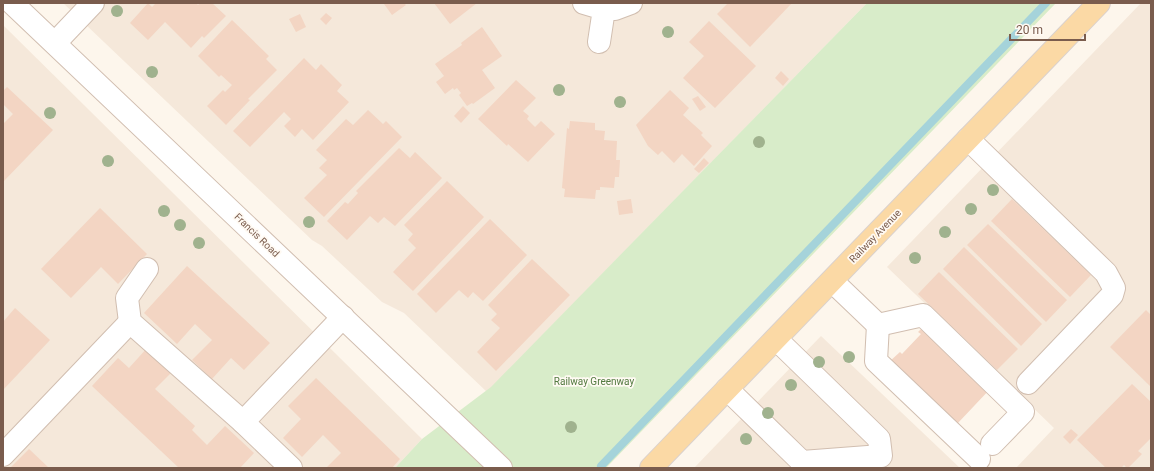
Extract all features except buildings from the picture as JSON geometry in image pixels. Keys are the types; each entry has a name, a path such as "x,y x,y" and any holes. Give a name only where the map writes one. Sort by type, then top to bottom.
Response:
{"main road":[{"name":"Railway Avenue","path":"651,468 1099,3"}],"street":[{"name":"Francis Road","path":"12,3 501,468"},
{"path":"55,44 93,3"},
{"path":"599,42 594,6 615,9 630,3"},
{"path":"968,139 1106,273 1114,288 1112,295 1028,383"},
{"path":"147,269 127,298 130,322 243,422 290,468"},
{"path":"832,281 878,325 876,361 986,452 1023,412 923,316 878,325"},
{"path":"243,422 343,317"},
{"path":"3,455 130,322"},
{"path":"727,389 802,462 880,456 880,439 776,339"}],"shaded area":[{"path":"63,3 867,3 487,392 404,313 382,302 322,246 312,240"},
{"path":"1141,3 1151,3 1151,468 1016,468 1054,428 887,267"},
{"path":"3,25 422,439 395,468 3,468"},
{"path":"821,336 960,468 694,468"}],"green space":[{"name":"Railway Greenway","path":"867,3 1056,3 606,468 395,468 422,439 491,387"}],"waterway":[{"path":"601,466 1046,3"}]}
